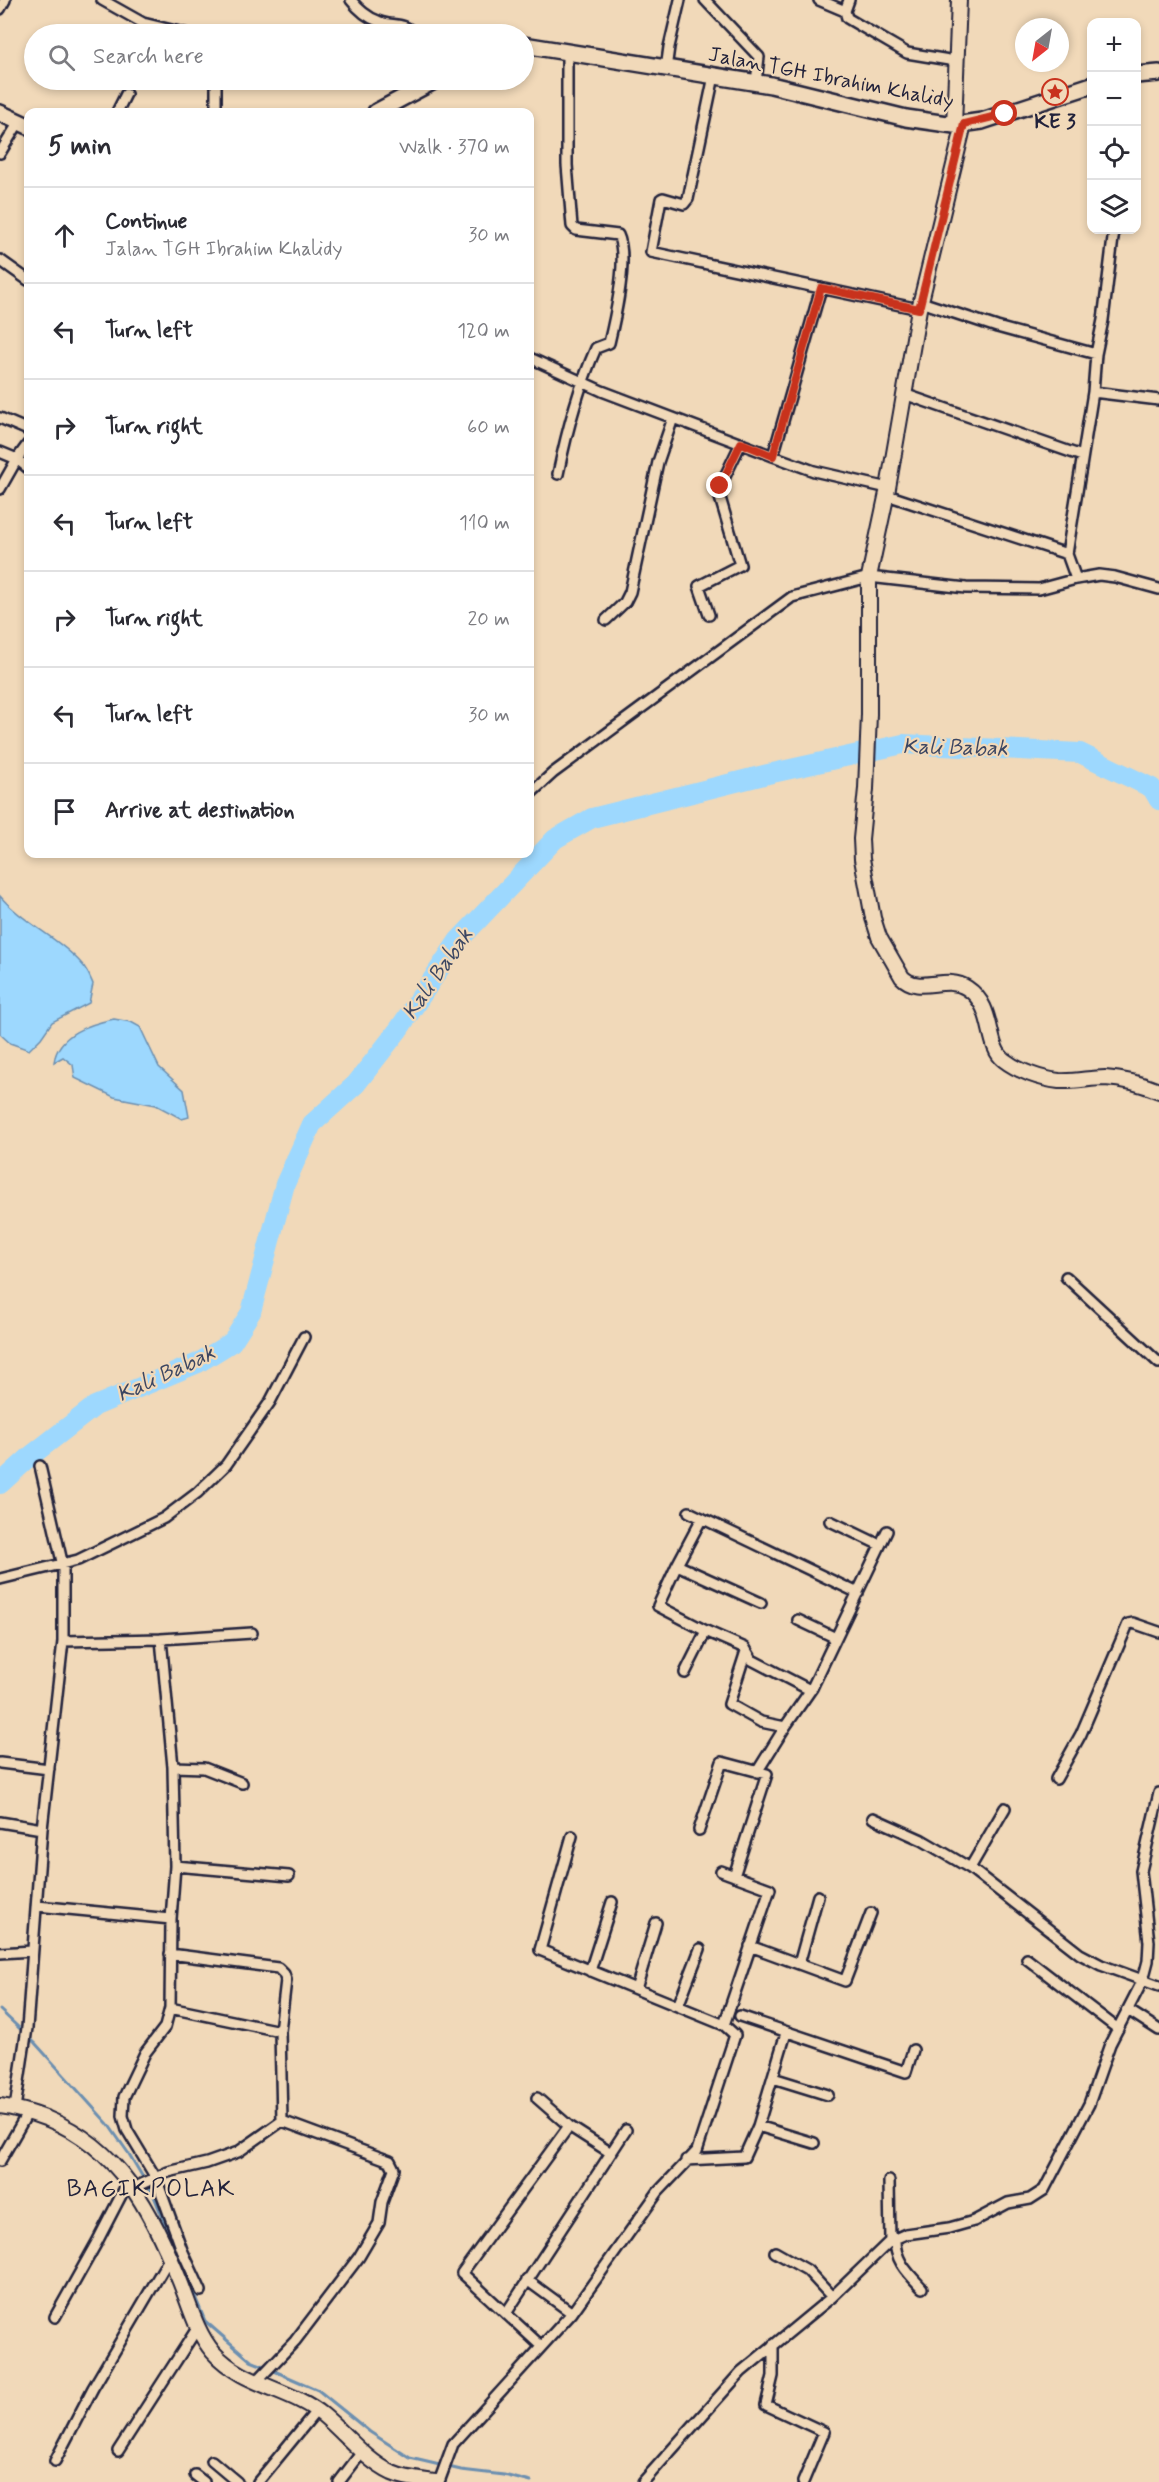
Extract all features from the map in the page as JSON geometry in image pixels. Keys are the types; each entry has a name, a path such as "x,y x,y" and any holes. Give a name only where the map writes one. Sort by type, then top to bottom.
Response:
{"main road":[{"name":"Jalan TGH Ibrahim Khalidy","path":"534,47 756,82 906,118 959,125 1005,114 1087,87"},
{"path":"1141,75 1159,73"},
{"path":"383,108 416,90"},
{"path":"0,113 24,124"}],"street":[{"path":"0,9 5,0"},
{"path":"102,0 147,24"},
{"path":"351,0 378,22 391,24"},
{"path":"666,69 680,0"},
{"path":"705,0 759,57 756,82"},
{"path":"819,0 845,11"},
{"path":"849,0 845,11 847,18 852,21 907,53 955,62"},
{"path":"959,0 955,62 959,125 920,306 887,492 869,578 866,789 861,839 868,896 879,937 904,979 917,985 954,982 972,992 984,1007 1001,1058 1020,1069 1059,1081 1107,1078 1145,1085 1159,1091"},
{"path":"558,474 581,382 596,348 609,343 618,304 621,265 618,235 576,230 572,226 567,165 567,52"},
{"path":"714,76 688,199 684,204 663,198 651,252 821,288 920,306 1096,354"},
{"path":"216,90 216,108"},
{"path":"119,108 126,94"},
{"path":"0,153 24,124"},
{"path":"1077,579 1067,554 1093,392 1096,354 1103,320 1114,234"},
{"path":"0,260 24,277"},
{"path":"773,456 821,288"},
{"path":"534,360 581,382 814,471 887,492 1067,554"},
{"path":"1093,392 1159,400"},
{"path":"904,394 1082,456"},
{"path":"0,418 24,428"},
{"path":"606,620 625,602 630,592 658,462 673,418"},
{"path":"709,615 699,586 740,565 718,491 741,443"},
{"path":"0,489 24,449"},
{"path":"0,452 24,465"},
{"path":"534,790 553,773 792,597 869,578 966,588 1029,589 1054,586 1099,575 1159,589"},
{"path":"1066,1277 1159,1363"},
{"path":"0,1580 63,1566 164,1518 215,1477 270,1402 304,1337"},
{"path":"0,2161 21,2110 42,1829 63,1641 63,1566 40,1466"},
{"path":"689,1512 858,1593"},
{"path":"702,1518 657,1606 746,1651 753,1660 810,1690"},
{"path":"830,1521 880,1545"},
{"path":"757,1772 810,1690 887,1530"},
{"path":"677,1565 761,1603"},
{"path":"798,1620 836,1638"},
{"path":"1056,1779 1081,1734 1128,1624 1133,1623 1159,1632"},
{"path":"685,1673 706,1631"},
{"path":"63,1641 160,1639 252,1633"},
{"path":"160,1639 173,1767 175,1866 171,1919 170,2008 165,2027 145,2053 124,2097 123,2109 127,2130 155,2179 182,2250 201,2291"},
{"path":"746,1651 729,1704 761,1722 785,1727"},
{"path":"699,1830 722,1762 767,1774 734,1876"},
{"path":"0,1763 49,1769"},
{"path":"173,1767 204,1768 242,1783"},
{"path":"643,2482 732,2380 832,2297 892,2240 974,2221 1008,2203 1030,2199 1044,2190 1079,2126 1110,2044 1143,1980 1150,1949 1141,1871 1159,1792"},
{"path":"970,1868 1005,1808"},
{"path":"873,1818 922,1840 970,1868 1080,1954 1159,1986"},
{"path":"0,1822 42,1829"},
{"path":"0,2106 21,2110 62,2125 84,2137 113,2162 134,2185 170,2257 198,2327 211,2350 222,2361 245,2377 258,2379 317,2410 362,2452 397,2479 438,2482 453,2444 540,2345 572,2313 636,2222 686,2160 697,2151 735,2035 724,2025 540,1950 572,1836"},
{"path":"175,1866 289,1876"},
{"path":"721,1871 770,1889 724,2025"},
{"path":"798,1964 818,1896"},
{"path":"590,1971 612,1902"},
{"path":"37,1906 171,1919"},
{"path":"750,1946 845,1981 871,1913"},
{"path":"636,1989 656,1923"},
{"path":"678,2006 700,1949"},
{"path":"0,1953 32,1951"},
{"path":"170,1954 281,1970 286,1980 280,2031 282,2121"},
{"path":"1027,1959 1118,2029"},
{"path":"170,2008 280,2031"},
{"path":"1128,2010 1159,2030"},
{"path":"740,2016 906,2073 913,2050"},
{"path":"686,2160 744,2157 758,2126 786,2033"},
{"path":"773,2078 828,2095"},
{"path":"537,2098 569,2126 611,2153"},
{"path":"55,2317 134,2185 155,2179 168,2172 207,2163 238,2152 282,2121"},
{"path":"258,2379 324,2306 359,2257 379,2223 382,2202 394,2169 390,2162 282,2121"},
{"path":"540,2345 507,2312 462,2273 569,2126"},
{"path":"758,2126 814,2144"},
{"path":"507,2312 626,2130"},
{"path":"889,2181 892,2240 903,2267 922,2288"},
{"path":"775,2252 807,2270 832,2297"},
{"path":"55,2461 170,2257"},
{"path":"527,2280 572,2313"},
{"path":"118,2451 198,2327"},
{"path":"773,2345 773,2376 766,2405 824,2432 803,2482"},
{"path":"258,2482 317,2410"},
{"path":"339,2482 362,2452"},
{"path":"212,2461 237,2482"},
{"path":"195,2475 204,2482"}],"water":[{"path":"0,896 9,906 72,954 85,968 93,984 89,1003 52,1022 29,1050 10,1043 0,1034"},
{"path":"114,1019 131,1022 140,1027 159,1067 184,1090 189,1117 182,1119 156,1105 114,1097 75,1078 73,1065 63,1057 54,1062 57,1052 68,1037 85,1027"}],"waterway":[{"name":"Kali Babak","path":"0,1484 32,1455 95,1406 198,1363 232,1342 251,1312 285,1184 312,1124 356,1084 399,1029 458,941 555,839 592,818 768,774 903,744 1080,753 1152,788 1159,800"},
{"path":"0,2010 35,2043 108,2124 129,2154 153,2194 205,2321 251,2361 266,2367"},
{"path":"272,2370 318,2390 370,2432 410,2458 461,2470 504,2475 531,2482"}],"place":[{"name":"KE 3","path":"1055,92"}],"district":[{"name":"BAGIKPOLAK","path":"151,2189"}],"route":[{"path":"720,486 741,443 773,456 821,288 919,309 964,124 1005,114"}]}
